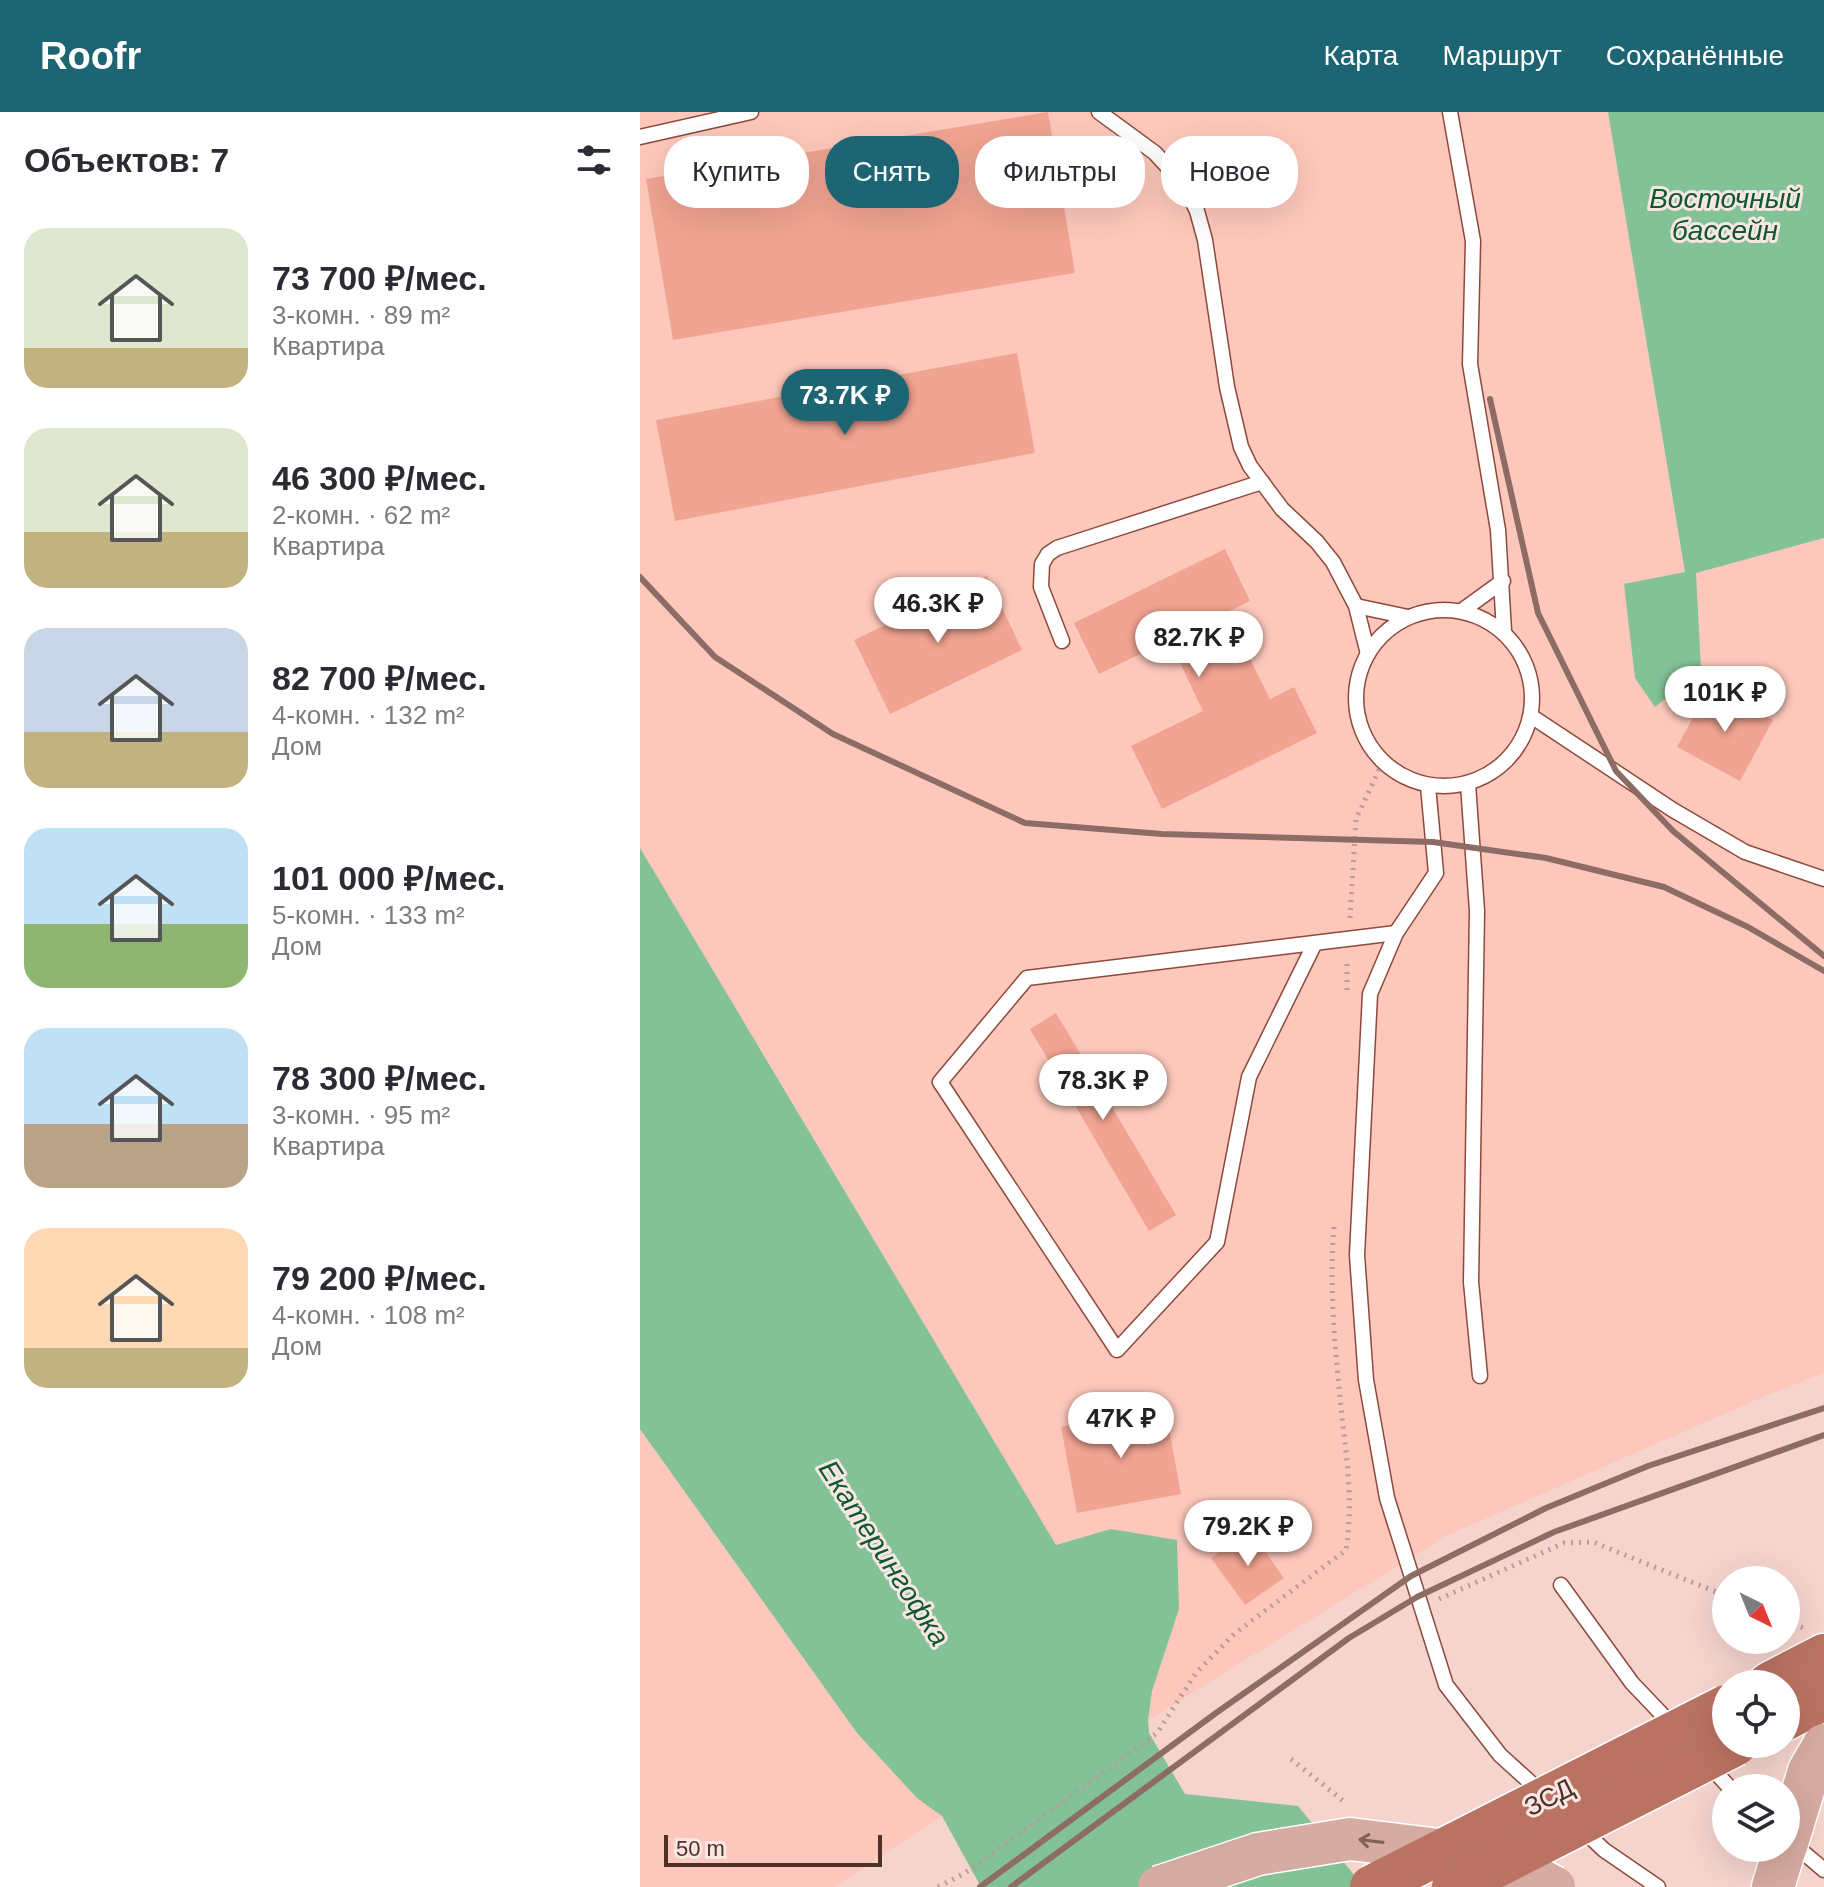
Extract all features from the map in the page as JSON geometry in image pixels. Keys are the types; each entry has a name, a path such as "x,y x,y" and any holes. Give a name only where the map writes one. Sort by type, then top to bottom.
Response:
{"highway":[{"path":"1797,1670 1824,1656"},
{"path":"1800,1711 1824,1698"},
{"name":"ЗСД","path":"1372,1887 1712,1714"},
{"name":"ЗСД","path":"1454,1887 1712,1756"}],"main road":[{"path":"1800,1801 1809,1771 1824,1745"},
{"path":"1159,1887 1258,1854 1350,1839 1448,1851 1531,1875 1554,1887"},
{"path":"1773,1887 1781,1862"}],"lane":[{"path":"640,137 751,112"},
{"path":"1099,112 1155,153 1185,186 1197,211 1205,240 1227,387 1241,447 1282,509 1333,562 1356,606 1368,654"},
{"path":"1450,112 1473,241 1470,364 1498,530 1504,631"},
{"path":"1062,641 1041,587 1042,564 1048,554 1073,543 1262,482"},
{"path":"1463,610 1503,581"},
{"path":"1356,606 1408,617"},
{"path":"1463,610 1504,631 1529,670 1531,716 1519,746 1497,770 1468,784 1428,786 1382,763 1357,724 1356,677 1377,636 1417,612 1463,610"},
{"path":"1531,716 1673,810 1745,852 1824,879"},
{"path":"1468,784 1477,911 1471,1282 1480,1376"},
{"path":"1428,786 1436,873 1396,933 1370,994 1357,1255 1366,1380 1387,1498 1446,1685 1500,1755 1558,1808"},
{"path":"1314,945 1249,1077 1217,1242 1117,1350 940,1082 1027,978 1396,933"},
{"path":"1561,1585 1632,1683 1717,1774"},
{"path":"1570,1818 1604,1850 1658,1887"},
{"path":"1800,1849 1824,1870"}],"path":[{"path":"1347,992 1356,819 1382,763"},
{"path":"938,1887 965,1873 1157,1733 1196,1673 1234,1634 1346,1550 1350,1530 1350,1487 1334,1325 1331,1262 1335,1219"}],"shaded area":[{"path":"640,112 1608,112 1685,573 1655,707 1700,670 1696,573 1824,538 1824,1373 1446,1536 1148,1720 1152,1691 1179,1609 1111,1529 1056,1545 640,848"},
{"path":"640,1429 857,1733 917,1798 942,1816 834,1887 640,1887"}],"water":[{"name":"Восточный бассейн","path":"1608,112 1824,112 1824,538 1696,573 1701,670 1655,707 1635,678 1624,584 1685,572"},
{"name":"Екатерингофка","path":"640,848 1056,1545 1111,1529 1177,1540 1179,1609 1152,1691 1148,1720 1149,1733 1185,1794 1298,1806 1364,1887 981,1887 942,1816 917,1798 857,1733 640,1429"}],"building":[{"path":"1048,112 1052,136 975,136 975,208 1064,208 1075,273 673,340 646,179 664,176 664,208 809,208 809,152 825,149 825,208 959,208 959,136 904,136"},
{"path":"1017,353 1035,453 675,521 656,420"},
{"path":"1225,549 1250,601 1227,612 1270,699 1294,687 1317,733 1162,809 1131,746 1203,711 1169,640 1099,674 1074,623"},
{"path":"987,576 1022,650 890,714 854,640"},
{"path":"1710,687 1773,720 1740,781 1677,747"},
{"path":"1056,1013 1176,1215 1149,1231 1030,1029"},
{"path":"1165,1407 1181,1494 1077,1513 1061,1427"},
{"path":"1250,1530 1284,1578 1245,1605 1211,1558"}],"railway":[{"path":"1490,399 1538,613 1616,771 1673,831 1824,956"},
{"path":"640,577 715,657 833,734 1025,823 1162,834 1433,842 1546,858 1664,887 1748,927 1824,971"},
{"path":"980,1887 1216,1713 1411,1576 1546,1508 1648,1466 1824,1408"},
{"path":"1011,1887 1349,1638 1417,1597 1554,1532 1824,1435"}]}
